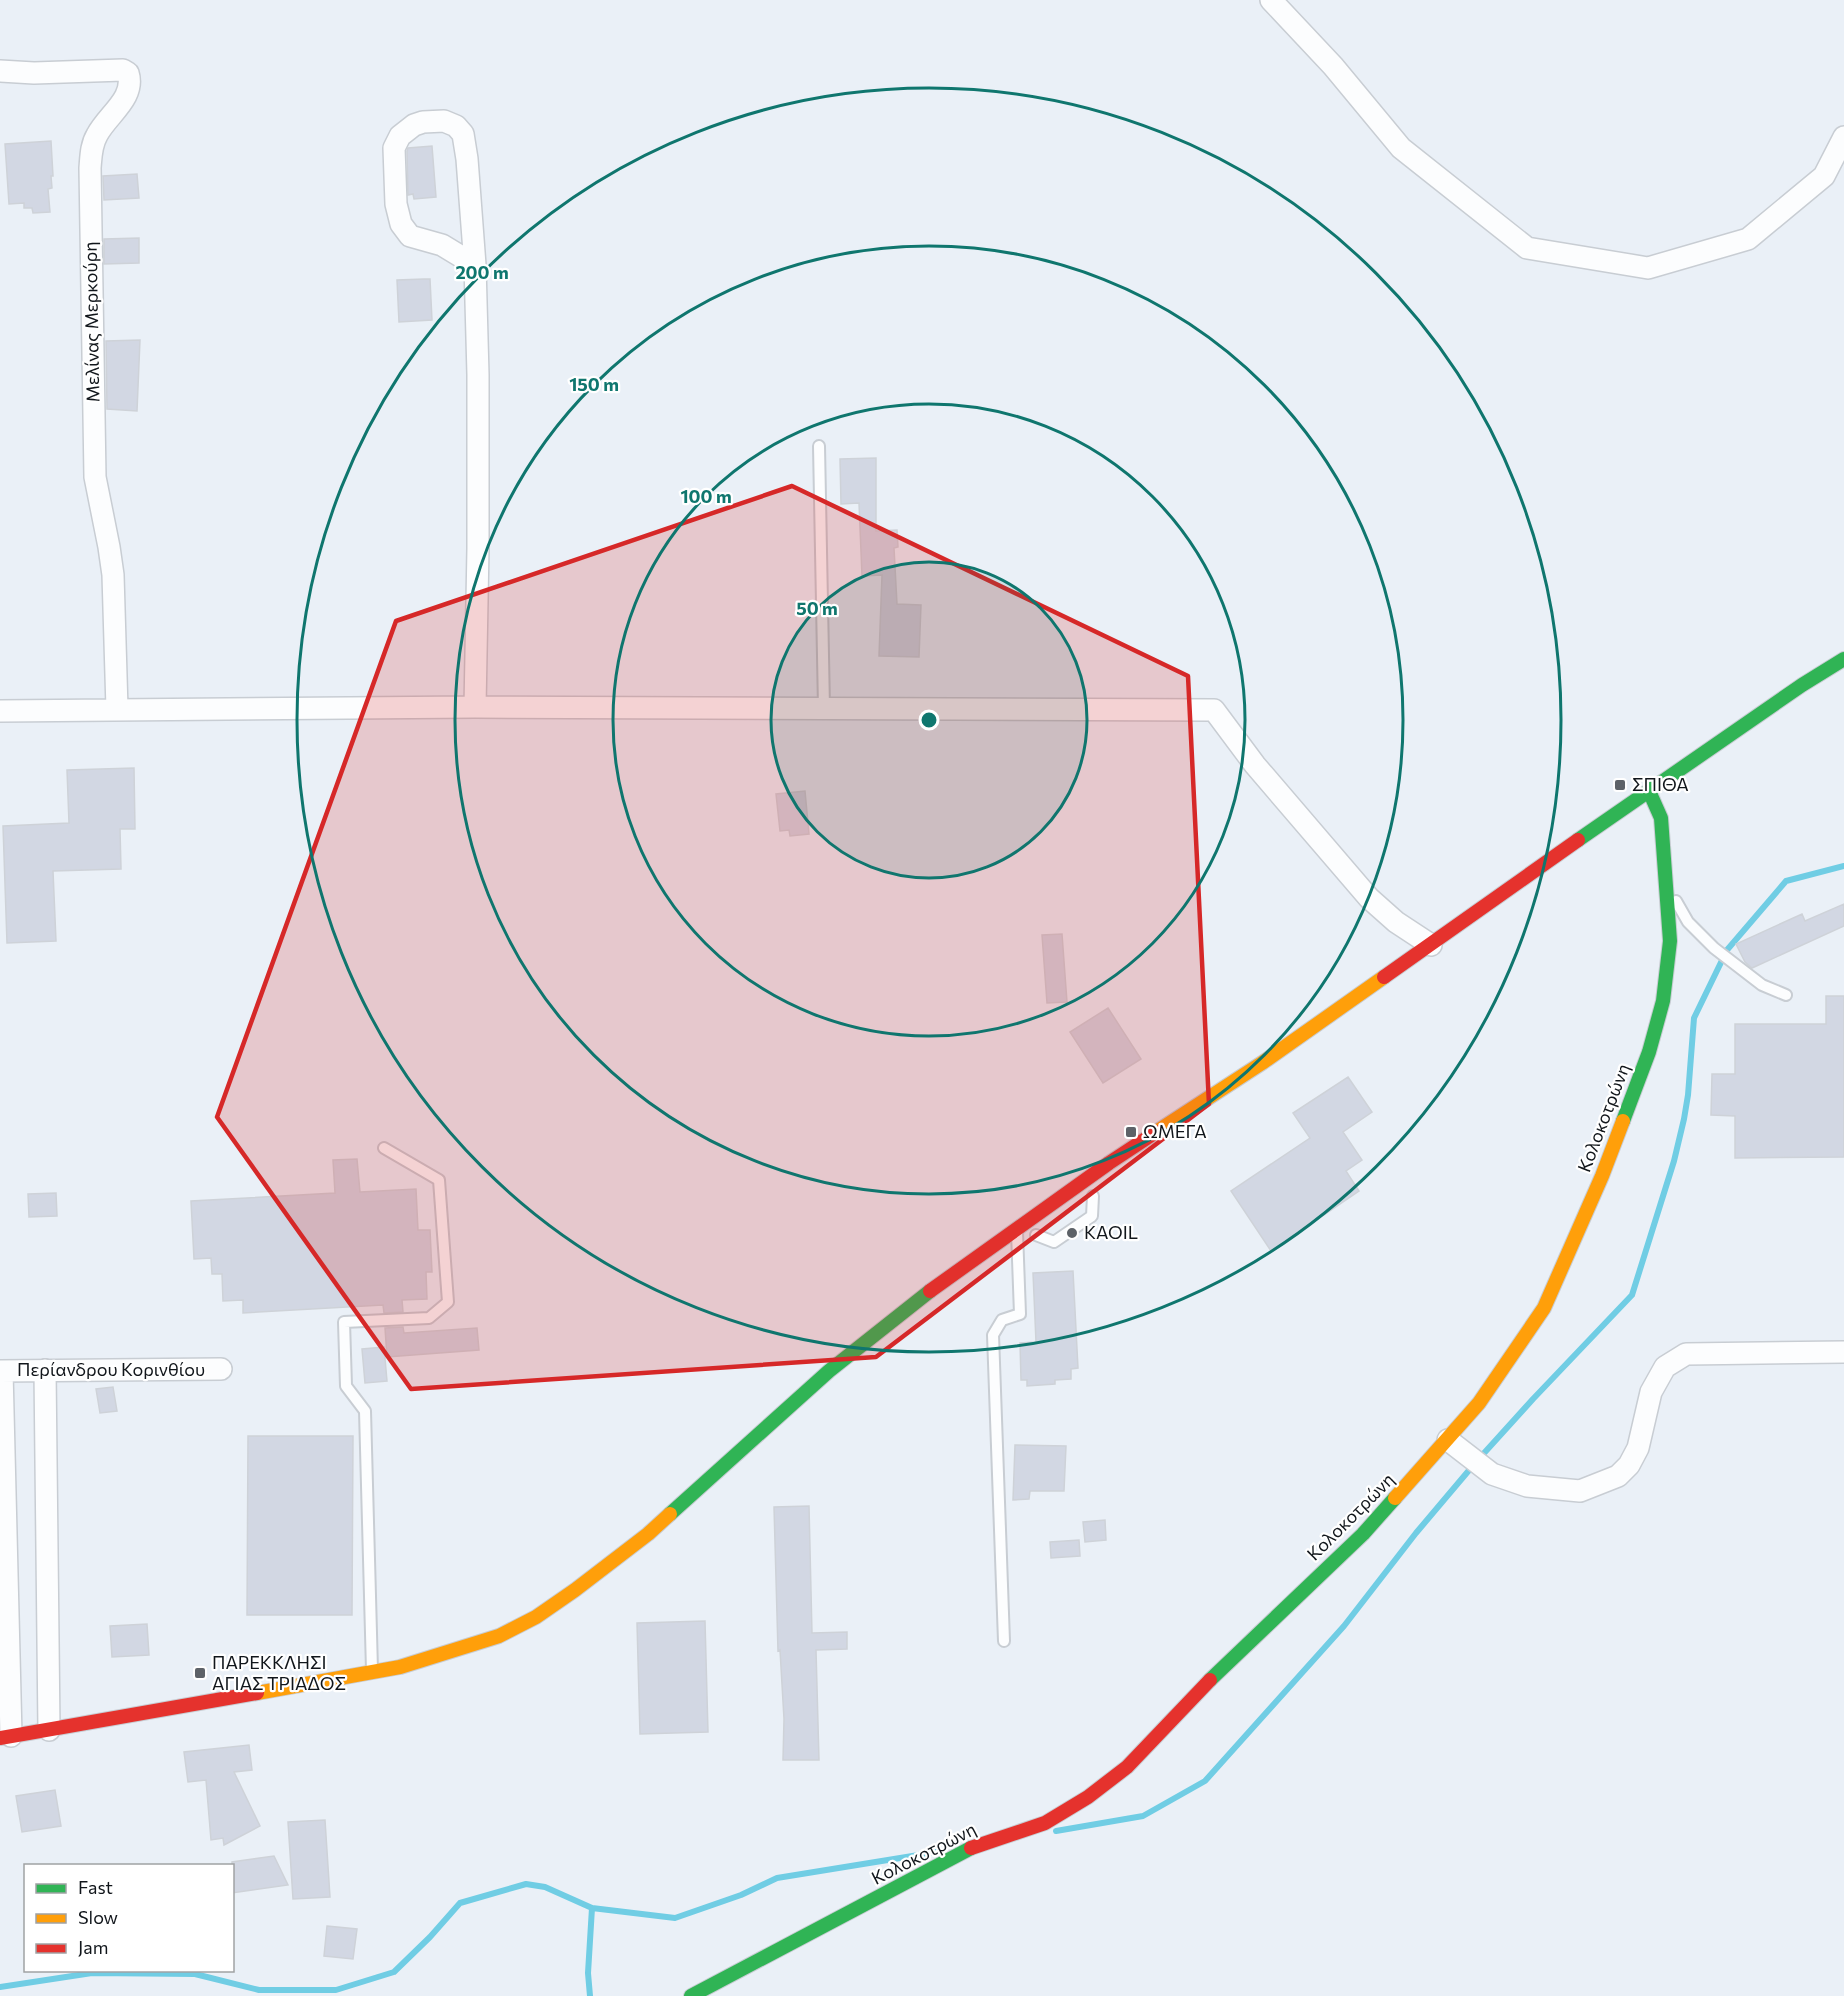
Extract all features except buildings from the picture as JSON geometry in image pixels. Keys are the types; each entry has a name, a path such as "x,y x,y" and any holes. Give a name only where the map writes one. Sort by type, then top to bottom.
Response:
{"street":[{"path":"1271,0 1333,66 1401,148 1527,248 1648,268 1748,239 1824,176 1844,137"},
{"name":"Μελίνας Μερκούρη","path":"0,71 34,73 123,70 129,76 128,90 124,99 96,135 90,168 94,477 110,547 113,575 117,709"},
{"path":"475,265 442,245 410,236 401,224 396,204 394,148 400,136 414,125 444,121 456,126 463,134 467,154 475,265 478,608 475,707"},
{"path":"1,1371 5,1737 372,1673 446,1654 499,1636 536,1617 648,1534 829,1371 924,1295 1109,1163 1262,1063 1649,791 1802,685 1844,659"},
{"path":"0,711 475,707 1214,710 1255,765 1369,898 1396,922 1431,945"},
{"name":"Κολοκοτρώνη","path":"692,1996 976,1845 1044,1823 1088,1797 1127,1767 1183,1706 1363,1534 1479,1403 1544,1308 1602,1176 1649,1052 1664,1001 1670,941 1661,818 1649,791"},
{"path":"1448,1440 1492,1474 1527,1486 1580,1491 1618,1476 1629,1465 1638,1448 1651,1392 1665,1367 1686,1354 1844,1352"},
{"name":"Περίανδρου Κορινθίου","path":"1,1371 221,1369"},
{"path":"45,1370 49,1730"}],"lane":[{"path":"819,447 824,708"},
{"path":"1665,880 1688,922 1714,948 1762,985 1786,995"},
{"path":"372,1673 364,1411 346,1386 344,1322 429,1318 448,1302 439,1180 384,1148"},
{"path":"1036,1235 1054,1242 1092,1216 1093,1196"},
{"path":"1004,1641 993,1335 1002,1320 1020,1314 1017,1229"}],"highlighted area":[{"path":"792,486 1188,676 1209,1104 876,1357 411,1389 217,1117 396,621"}],"waterway":[{"path":"1056,1831 1143,1816 1205,1781 1344,1626 1416,1533 1476,1462 1632,1295 1674,1161 1684,1119 1694,1018 1727,950 1786,881 1844,866"},
{"path":"0,1987 92,1973 195,1974 259,1990 336,1990 394,1972 430,1937 460,1903 526,1884 545,1887 592,1908 675,1918 741,1895 777,1878 937,1852"},
{"path":"590,1996 588,1973 592,1908"}],"traffic: fast":[{"path":"1578,840 1802,685 1844,659"},
{"path":"1623,1121 1649,1052 1663,1001 1670,941 1661,818 1649,791"},
{"path":"670,1514 829,1371 930,1291"},
{"path":"1210,1680 1363,1534 1395,1498"},
{"path":"691,1996 971,1848"}],"traffic: slow":[{"path":"1156,1132 1262,1063 1384,977"},
{"path":"1395,1498 1479,1403 1544,1308 1602,1176 1623,1121"},
{"path":"257,1693 400,1667 499,1636 536,1617 575,1590 648,1534 670,1514"}],"traffic: jam":[{"path":"1384,977 1578,840"},
{"path":"930,1291 1156,1132"},
{"path":"971,1848 1045,1823 1088,1797 1127,1767 1210,1680"},
{"path":"0,1738 257,1693"}],"place":[{"name":"ΣΠΙΘΑ","path":"1620,785"},
{"name":"ΩΜΕΓΑ","path":"1131,1132"},
{"name":"KAOIL","path":"1072,1233"},
{"name":"ΠΑΡΕΚΚΛΗΣΙ ΑΓΙΑΣ ΤΡΙΑΔΟΣ","path":"200,1673"}]}
